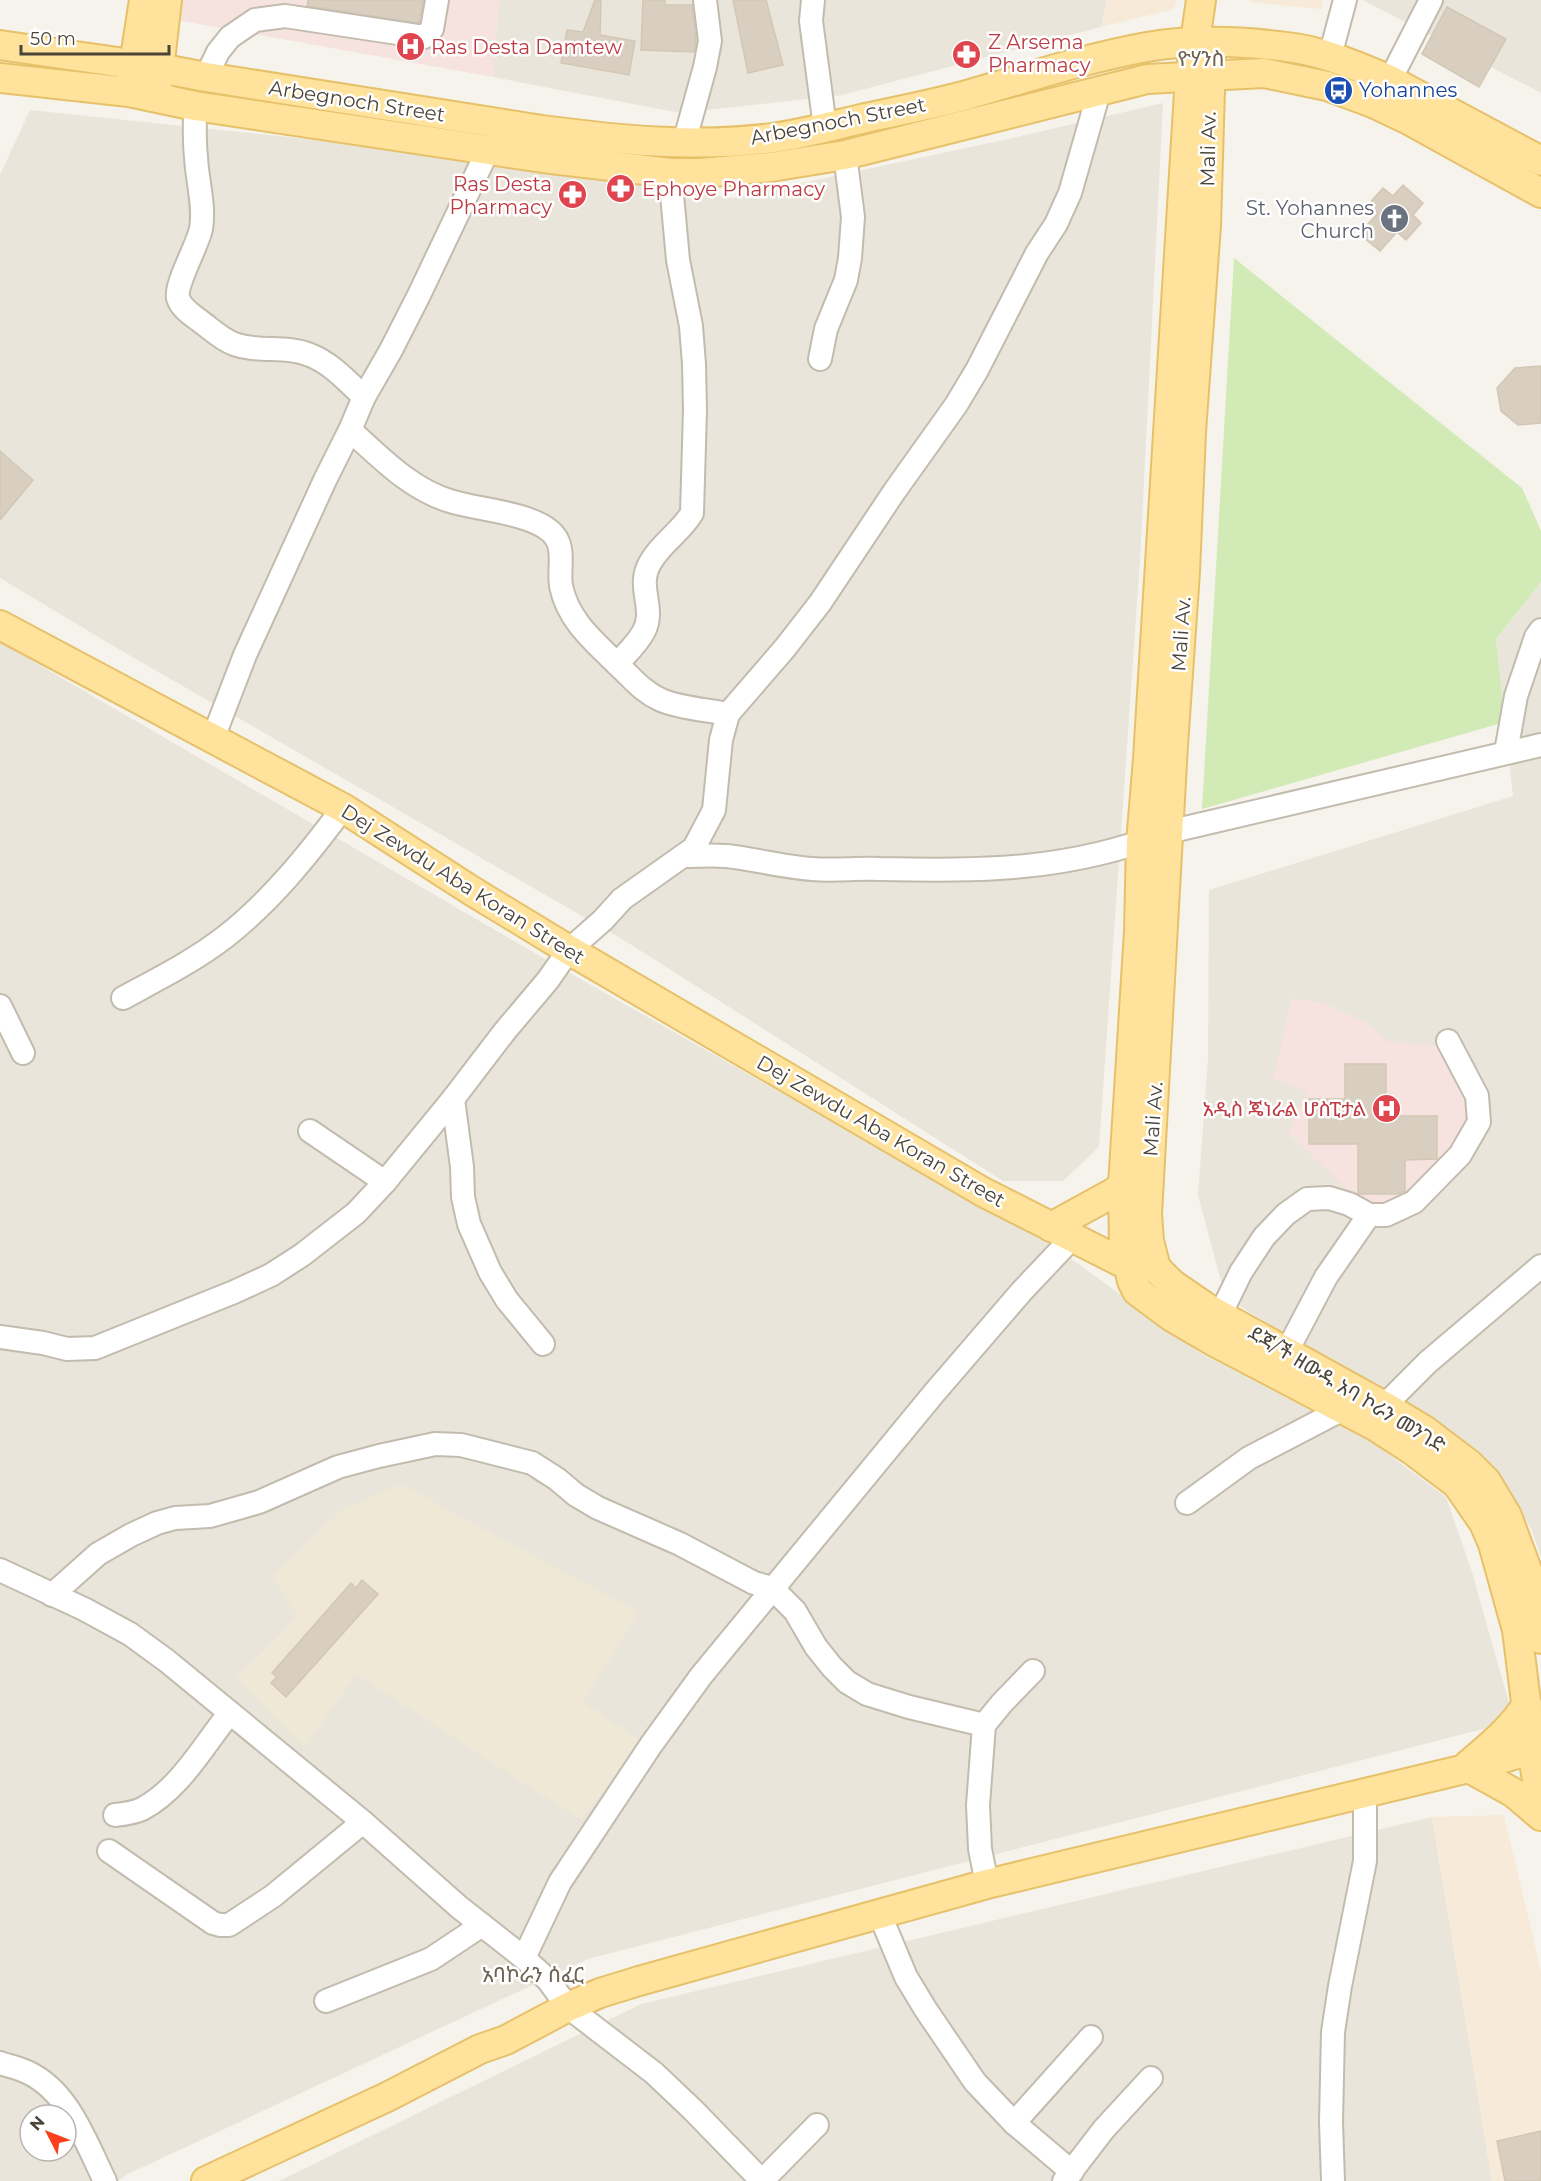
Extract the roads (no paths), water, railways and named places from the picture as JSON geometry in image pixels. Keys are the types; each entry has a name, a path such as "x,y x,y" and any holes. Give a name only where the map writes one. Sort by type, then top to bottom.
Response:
{"main road":[{"path":"144,0 145,81"},
{"path":"145,81 167,0"},
{"name":"Mali Av.","path":"1156,1268 1149,1241 1147,1214 1185,572 1191,432 1193,224 1199,75 1203,42 1202,0"},
{"name":"Mali Av.","path":"1203,42 1218,0"},
{"name":"Arbegnoch Street","path":"0,78 145,81 206,77 551,131 684,143 773,138 825,128 963,96 1098,58 1148,47 1203,42 1288,47 1330,56 1390,80 1541,161"},
{"name":"Arbegnoch Street","path":"0,45 145,81 195,106 488,150 670,172 734,171 844,155 1147,79 1264,73 1290,77 1349,93 1407,119 1541,193"},
{"name":"Mali Av.","path":"1127,1265 1122,1186 1139,931 1141,843 1193,224"},
{"name":"Dej Zewdu Aba Koran Street","path":"1,630 213,738 343,808 569,950 983,1192 1127,1265"},
{"path":"1061,1233 1122,1186"},
{"path":"1156,1268 1127,1265 1137,1291 1165,1313 1213,1341 1343,1409 1380,1416 1412,1450 1457,1484 1484,1523 1493,1544 1518,1630 1527,1704 1536,1749 1541,1803"},
{"name":"ደጃ/ች ዘውዱ አባ ኮራን መንገድ","path":"1156,1268 1172,1284 1220,1315 1287,1351 1380,1416 1424,1430 1469,1464 1486,1481 1507,1516 1537,1584 1541,1639"},
{"path":"1466,1769 1503,1735 1527,1704"},
{"path":"209,2180 387,2097 480,2049 506,2040 600,1993 987,1884 1466,1769 1536,1749"},
{"path":"1466,1769 1514,1793 1541,1816"}],"street":[{"path":"206,77 218,52 230,37 255,20 285,16 424,37 432,29 437,0"},
{"path":"684,143 710,41 705,0"},
{"path":"813,0 811,21 825,128"},
{"path":"1330,56 1345,0"},
{"path":"1390,80 1431,0"},
{"path":"0,1337 43,1342 67,1349 95,1348 199,1308 272,1275 302,1256 356,1214 385,1182 569,950 603,920 622,899 689,852 714,810 722,740 728,714 820,603 894,492 956,405 977,370 1037,253 1056,224 1070,193 1099,92"},
{"path":"195,106 195,154 202,218 197,240 178,288 177,296 180,303 222,339 235,345 294,350 310,355 325,363 364,397"},
{"path":"213,738 245,654 364,397 392,350 488,150"},
{"path":"820,359 826,329 846,280 850,258 853,217 844,155"},
{"path":"617,664 645,631 648,613 643,582 650,563 666,541 685,525 692,513 694,364 691,326 678,260 670,172"},
{"path":"350,430 408,481 428,492 449,501 536,522 549,530 560,543 561,587 567,605 591,640 646,693 664,702 728,714"},
{"path":"1506,752 1516,696 1536,637 1541,630"},
{"path":"689,852 829,870 867,868 974,871 1044,865 1093,857 1141,843 1168,832 1541,745"},
{"path":"123,998 208,949 242,922 259,907 315,846 343,808"},
{"path":"0,1006 23,1053"},
{"path":"1220,1315 1241,1272 1264,1237 1286,1214 1307,1199 1329,1198 1349,1204 1369,1215 1386,1215 1414,1202 1460,1155 1479,1122 1478,1096 1448,1041"},
{"path":"453,1099 462,1167 463,1197 469,1224 490,1272 507,1300 543,1344"},
{"path":"310,1131 385,1182"},
{"path":"1287,1351 1326,1277 1369,1215"},
{"path":"524,1958 560,1882 701,1676 772,1588 1022,1291 1061,1233"},
{"path":"1380,1416 1428,1362 1541,1266"},
{"path":"1187,1503 1249,1458 1343,1409"},
{"path":"52,1595 98,1554 130,1535 157,1523 175,1518 210,1516 259,1502 338,1467 410,1448 435,1444 481,1449 532,1462 576,1495 598,1508 680,1544 754,1583 772,1588 795,1611 816,1647 847,1682 867,1694 984,1725"},
{"path":"0,1570 84,1609 130,1634 167,1661 524,1958 549,1980 568,2007 654,2073 762,2181 817,2126"},
{"path":"987,1884 980,1850 978,1805 984,1725 1033,1671"},
{"path":"115,1815 140,1810 161,1797 182,1774 229,1713"},
{"path":"1333,2181 1331,2122 1333,2032 1365,1861 1365,1793"},
{"path":"109,1851 213,1923 228,1925 273,1896 363,1822"},
{"path":"880,1915 906,1977 975,2082 1068,2176 1104,2129 1151,2078"},
{"path":"327,2001 431,1959 482,1925"},
{"path":"1014,2123 1091,2037"},
{"path":"0,2063 27,2072 43,2082 63,2103 72,2115 105,2181"}],"place":[{"name":"Ras Desta Damtew","path":"410,47"},
{"name":"Z Arsema Pharmacy","path":"967,54"},
{"name":"Yohannes","path":"1338,90"},
{"name":"Ephoye Pharmacy","path":"621,189"},
{"name":"Ras Desta Pharmacy","path":"573,195"},
{"name":"St. Yohannes Church","path":"1395,219"},
{"name":"አዲስ ጄነራል ሆስፒታል","path":"1387,1109"}],"district":[{"name":"ዮሃንስ","path":"1201,59"},
{"name":"አባኮራን ሰፈር","path":"533,1975"}]}
